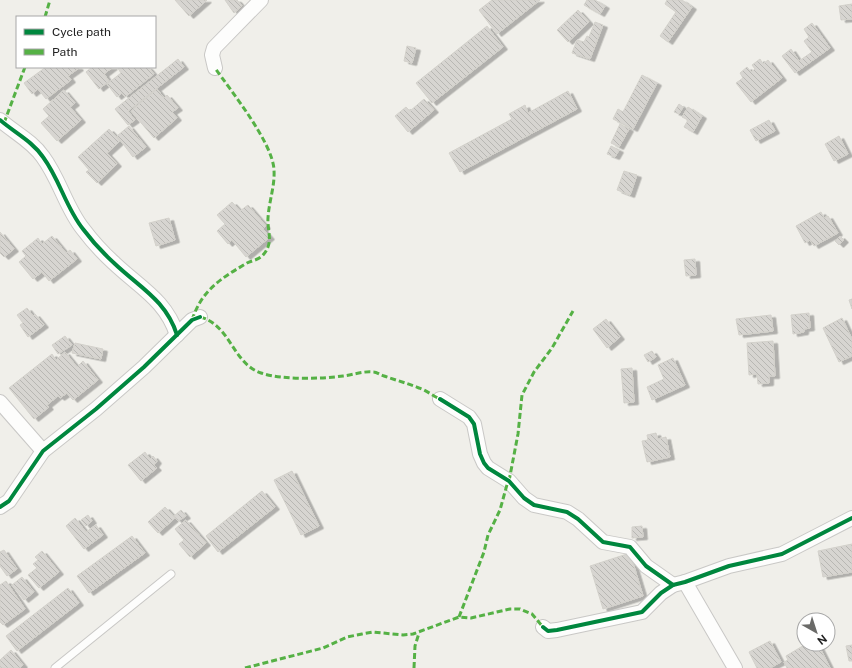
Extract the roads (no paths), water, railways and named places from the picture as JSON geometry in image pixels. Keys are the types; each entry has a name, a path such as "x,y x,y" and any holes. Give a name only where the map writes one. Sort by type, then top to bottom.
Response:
{"street":[{"path":"215,68 212,55 214,48 262,0"},
{"path":"0,120 33,144 55,175 82,229 114,264 131,276 166,309 172,320 177,335"},
{"path":"0,507 9,501 43,451 96,409 192,320 200,317"},
{"path":"440,399 468,417 474,424 480,454 488,468 509,481 524,498 534,505 566,512 578,518 603,542 630,546 646,566 679,584 735,668"},
{"path":"0,402 43,451"},
{"path":"543,627 548,631 557,630 642,612 661,593 679,584 729,566 782,554 852,518"}],"lane":[{"path":"55,668 171,574"}]}
